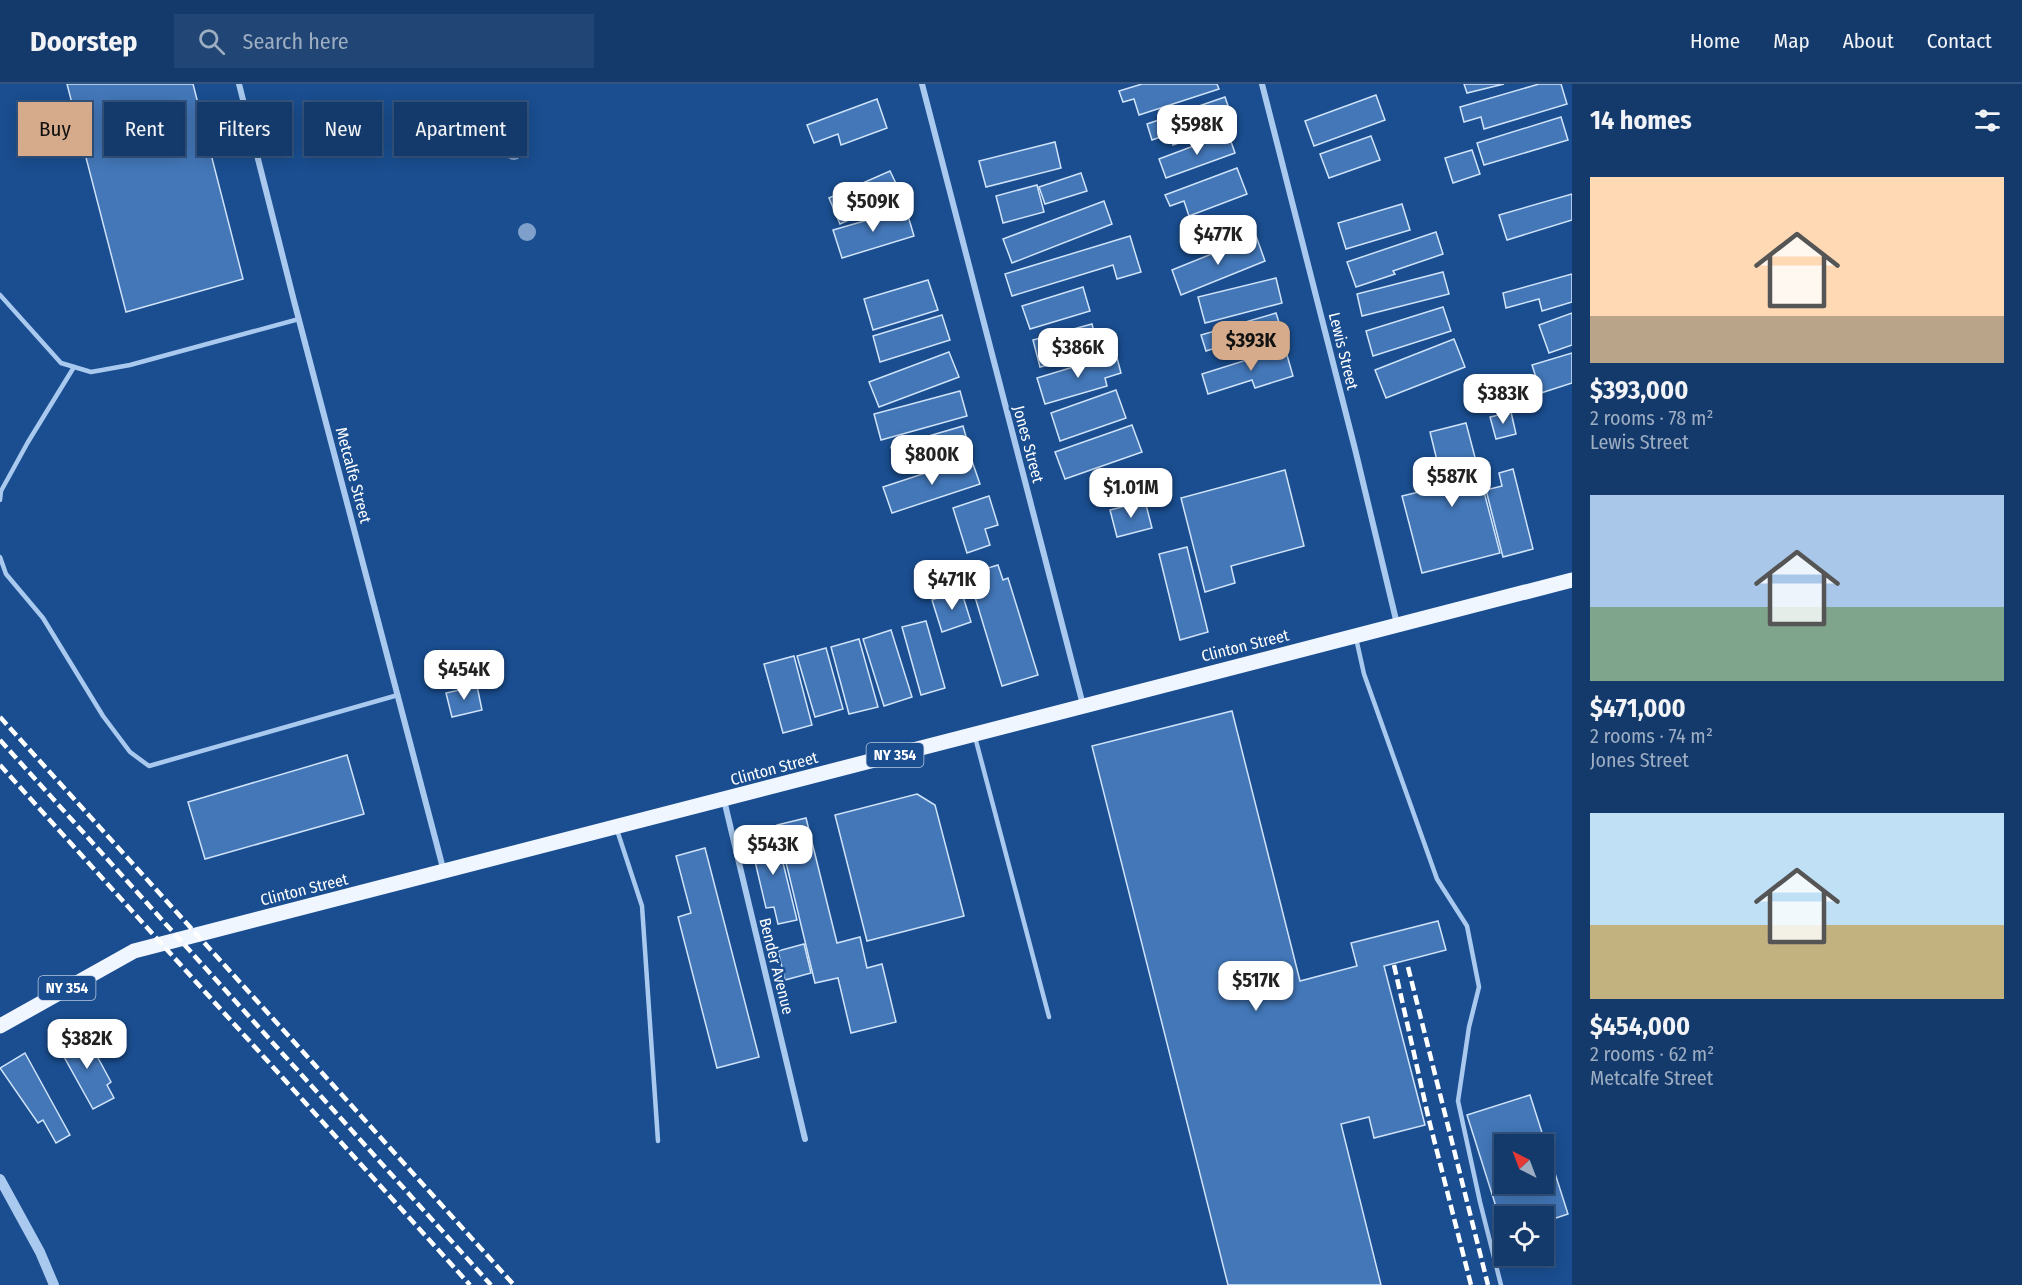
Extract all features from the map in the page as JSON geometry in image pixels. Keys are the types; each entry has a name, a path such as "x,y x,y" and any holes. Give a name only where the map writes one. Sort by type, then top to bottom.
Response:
{"main road":[{"name":"Clinton Street","path":"0,1026 134,951 1572,580"}],"street":[{"name":"Metcalfe Street","path":"239,84 444,872"},
{"name":"Jones Street","path":"922,84 1083,706"},
{"name":"Lewis Street","path":"1262,84 1353,438 1398,625"},
{"name":"Bender Avenue","path":"723,800 805,1139"},
{"path":"0,1179 40,1252 54,1285"}],"lane":[{"path":"0,295 60,363 91,372 130,365 299,319"},
{"path":"0,500 2,491 28,442 74,367"},
{"path":"0,557 6,574 43,618 102,716 130,752 149,766 398,695"},
{"path":"1355,636 1364,674 1437,879 1467,926 1479,987 1469,1027 1458,1101 1479,1202 1501,1285"},
{"path":"975,734 1049,1017"},
{"path":"616,828 642,906 658,1141"}],"building":[{"path":"67,84 193,84 198,102 197,156 211,156 243,279 126,312 86,156 92,156 92,102 72,102"},
{"path":"1142,84 1217,84 1219,89 1139,115 1134,99 1123,102 1119,91"},
{"path":"1464,84 1504,84 1467,93"},
{"path":"1539,84 1561,84 1567,104 1484,129 1481,117 1464,122 1460,107"},
{"path":"1376,95 1385,120 1314,146 1305,121"},
{"path":"1225,97 1234,123 1173,145 1169,134 1152,140 1147,124"},
{"path":"877,99 887,128 841,145 838,134 814,143 807,125"},
{"path":"1561,117 1568,140 1484,165 1477,143"},
{"path":"1228,133 1235,153 1166,178 1159,159"},
{"path":"1371,136 1380,160 1329,178 1320,154"},
{"path":"1055,142 1061,168 986,187 979,161"},
{"path":"1472,150 1480,174 1453,183 1445,158"},
{"path":"1237,168 1247,194 1189,216 1184,201 1170,206 1165,195"},
{"path":"890,171 902,196 840,224 829,198"},
{"path":"1081,173 1087,191 1045,204 1039,187"},
{"path":"1037,185 1044,212 1003,223 996,196"},
{"path":"1572,194 1572,220 1507,240 1499,215"},
{"path":"1104,201 1112,224 1012,263 1003,239"},
{"path":"1402,204 1410,230 1346,249 1338,223"},
{"path":"906,209 914,236 842,258 833,230"},
{"path":"1436,232 1443,254 1393,271 1395,274 1356,287 1347,262"},
{"path":"1130,236 1141,272 1117,279 1113,265 1012,296 1005,274"},
{"path":"1256,236 1265,261 1181,295 1172,270"},
{"path":"1443,272 1449,294 1362,316 1357,294"},
{"path":"1572,274 1572,302 1542,311 1539,299 1506,308 1503,293"},
{"path":"1276,278 1282,303 1205,323 1198,297"},
{"path":"928,280 938,310 873,330 864,299"},
{"path":"1083,287 1090,311 1030,329 1022,306"},
{"path":"1443,307 1451,331 1373,356 1366,331"},
{"path":"1276,313 1285,341 1245,353 1241,340 1206,351 1201,335"},
{"path":"1572,313 1572,345 1549,353 1539,325"},
{"path":"942,315 950,340 880,362 873,336"},
{"path":"1092,324 1099,352 1040,367 1033,340"},
{"path":"1454,339 1465,367 1386,398 1375,370"},
{"path":"1285,348 1293,376 1255,388 1252,380 1208,394 1202,374"},
{"path":"949,352 959,377 879,407 869,382"},
{"path":"1572,353 1572,383 1541,393 1532,365"},
{"path":"1116,354 1121,373 1105,378 1107,386 1045,404 1037,378"},
{"path":"1116,390 1126,418 1060,441 1051,413"},
{"path":"960,391 967,416 881,440 874,414"},
{"path":"1511,412 1516,434 1496,439 1490,417"},
{"path":"1466,423 1500,553 1422,573 1402,496 1427,490 1428,493 1444,489 1430,432"},
{"path":"1132,425 1142,452 1065,479 1055,452"},
{"path":"963,426 971,454 928,467 926,457 897,466 891,447"},
{"path":"971,458 980,484 892,513 883,487"},
{"path":"1513,469 1533,549 1503,557 1486,490 1502,486 1499,473"},
{"path":"1285,470 1304,546 1231,566 1235,583 1205,592 1181,498"},
{"path":"989,496 998,525 985,529 990,545 967,553 953,508"},
{"path":"1145,501 1152,528 1117,537 1110,510"},
{"path":"1187,547 1208,632 1180,640 1159,554"},
{"path":"998,565 1003,580 1008,578 1038,675 1002,686 968,574"},
{"path":"961,590 971,622 942,632 932,600"},
{"path":"926,621 945,688 921,695 902,627"},
{"path":"891,630 912,697 884,706 863,639"},
{"path":"859,639 878,707 849,714 831,647"},
{"path":"826,648 843,709 815,717 797,656"},
{"path":"794,656 812,725 783,733 764,664"},
{"path":"477,686 482,710 452,717 446,693"},
{"path":"1232,711 1300,981 1357,966 1351,943 1438,921 1446,950 1384,966 1425,1125 1374,1138 1369,1117 1341,1124 1381,1285 1228,1285 1092,746"},
{"path":"347,755 364,814 205,859 188,802"},
{"path":"917,794 935,805 964,916 867,941 835,815"},
{"path":"806,818 837,943 860,937 867,968 882,964 896,1022 851,1033 838,978 815,983 777,825"},
{"path":"775,830 797,920 778,924 774,907 766,908 749,836"},
{"path":"705,848 759,1057 717,1068 678,917 691,913 676,856"},
{"path":"804,944 811,973 785,980 778,951"},
{"path":"84,1032 111,1082 107,1085 114,1098 93,1109 58,1046"},
{"path":"25,1053 70,1135 56,1143 43,1120 38,1123 0,1068"},
{"path":"1530,1095 1542,1134 1494,1134 1494,1194 1554,1194 1554,1170 1568,1214 1554,1219 1554,1206 1496,1206 1467,1115"}],"railway":[{"path":"0,717 514,1285"},
{"path":"0,740 491,1285"},
{"path":"0,765 470,1285"},
{"path":"1394,965 1429,1120 1471,1285"},
{"path":"1408,967 1488,1285"}]}
